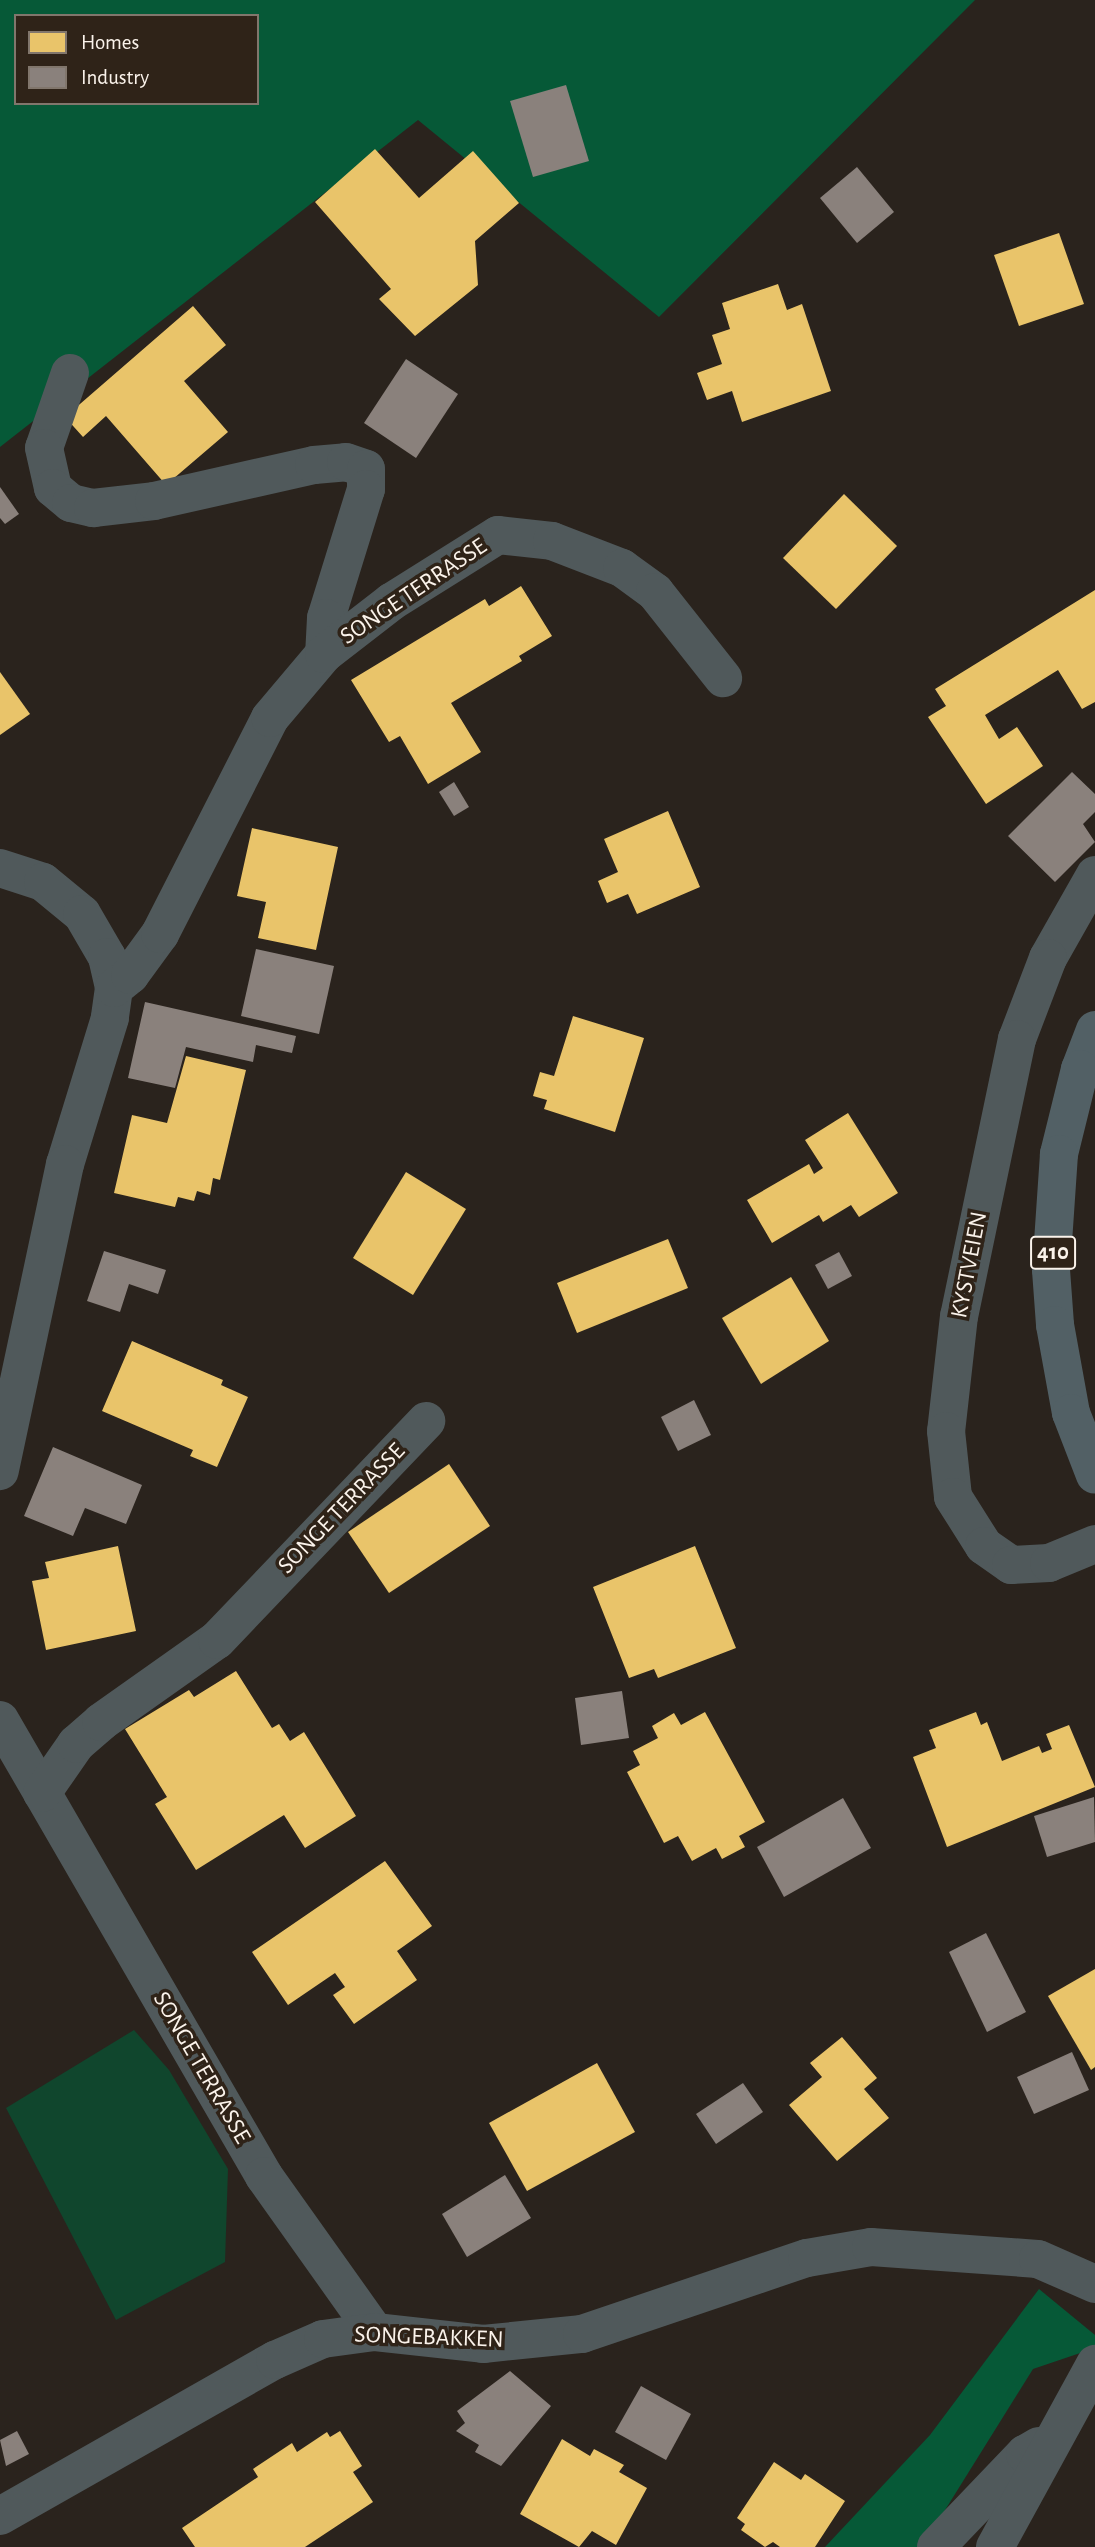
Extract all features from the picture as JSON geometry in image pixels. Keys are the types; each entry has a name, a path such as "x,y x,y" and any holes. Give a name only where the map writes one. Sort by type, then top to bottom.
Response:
{"main road":[{"name":"410","path":"1095,1030 1080,1069 1059,1154 1051,1270 1055,1325 1071,1413 1095,1475"}],"street":[{"path":"70,373 44,448 52,488 71,503 93,508 154,501 314,465 346,462 366,469 366,489 326,618 324,654"},
{"name":"SONGE TERRASSE","path":"114,988 130,975 160,934 270,718 324,654 391,602 498,536 552,541 622,568 655,592 723,677"},
{"path":"0,868 43,882 82,914 107,957 114,988 110,1018 65,1164 0,1471"},
{"name":"KYSTVEIEN","path":"1095,875 1048,958 1017,1039 959,1315 946,1431 954,1497 984,1546 1011,1565 1049,1563 1095,1544"},
{"name":"SONGE TERRASSE","path":"42,1793 84,1737 217,1640 426,1420"},
{"name":"SONGE TERRASSE","path":"0,1720 264,2176 375,2332"},
{"name":"SONGEBAKKEN","path":"0,2516 275,2360 323,2339 375,2332 483,2344 582,2334 807,2258 871,2247 1038,2259 1095,2284"},
{"path":"995,2547 1095,2364"},
{"path":"936,2547 1025,2454 1056,2437"}],"green space":[{"path":"0,0 975,0 659,317 418,120 0,447"},
{"path":"134,2030 169,2070 228,2169 225,2262 116,2320 6,2108"},
{"path":"1039,2289 1095,2335 1095,2348 1033,2369 922,2547 825,2547 930,2435"}],"building: Homes":[{"path":"375,149 419,198 473,151 519,203 475,241 478,285 415,336 379,299 391,289 315,202"},
{"path":"1059,233 1084,304 1019,326 994,255"},
{"path":"778,284 787,310 802,304 831,391 742,422 732,391 707,400 697,373 722,364 712,335 730,329 722,303"},
{"path":"193,306 226,345 184,381 228,432 166,485 106,416 83,437 65,417"},
{"path":"844,494 897,546 836,609 783,558"},
{"path":"521,586 552,636 519,656 522,661 451,703 481,752 428,784 400,736 389,742 351,680 485,599 489,606"},
{"path":"1095,590 1095,702 1082,709 1058,670 985,715 999,739 1017,727 1043,766 986,804 928,717 946,706 935,689"},
{"path":"0,672 30,714 0,735"},
{"path":"668,811 700,887 637,914 628,894 607,903 598,881 618,872 604,839"},
{"path":"252,828 338,847 316,950 258,938 266,902 237,896"},
{"path":"573,1016 644,1038 615,1132 544,1109 547,1100 533,1096 540,1072 554,1076"},
{"path":"186,1056 246,1070 220,1180 213,1178 210,1195 197,1191 194,1201 178,1197 175,1207 114,1193 132,1115 167,1123"},
{"path":"848,1113 898,1193 859,1217 851,1205 823,1222 819,1215 772,1243 747,1200 809,1164 814,1174 823,1168 805,1140"},
{"path":"406,1172 466,1209 413,1295 353,1258"},
{"path":"668,1239 688,1288 577,1333 557,1283"},
{"path":"791,1277 829,1341 761,1384 722,1318"},
{"path":"132,1341 223,1380 221,1385 248,1397 217,1467 190,1456 193,1450 102,1411"},
{"path":"449,1464 490,1526 389,1593 348,1532"},
{"path":"118,1546 136,1631 46,1650 32,1581 49,1578 45,1562"},
{"path":"695,1546 736,1648 658,1678 654,1669 629,1678 593,1587"},
{"path":"236,1671 272,1728 279,1724 290,1741 304,1732 356,1816 305,1848 284,1815 196,1870 155,1804 167,1797 125,1729 189,1690 194,1697"},
{"path":"705,1712 765,1822 739,1836 745,1847 722,1859 716,1848 692,1861 678,1836 664,1843 627,1772 640,1765 633,1751 658,1738 652,1726 674,1713 681,1725"},
{"path":"976,1712 981,1725 987,1722 1002,1761 1039,1746 1042,1753 1052,1749 1046,1734 1069,1725 1095,1787 947,1847 913,1757 936,1748 929,1730"},
{"path":"385,1861 432,1926 397,1951 417,1980 354,2024 333,1995 345,1987 335,1973 288,2005 252,1952"},
{"path":"1095,1969 1095,2067 1091,2070 1048,1996"},
{"path":"842,2037 877,2078 864,2089 889,2118 837,2161 789,2105 822,2077 810,2063"},
{"path":"597,2063 635,2132 527,2191 489,2123"},
{"path":"340,2431 362,2466 353,2472 373,2502 305,2547 195,2547 182,2528 258,2477 253,2469 292,2443 297,2452 327,2432 330,2437"},
{"path":"562,2439 590,2456 594,2449 624,2465 619,2472 647,2488 616,2545 592,2531 579,2547 520,2514"},
{"path":"774,2462 801,2480 805,2474 845,2501 815,2547 780,2547 773,2542 765,2547 741,2530 745,2524 737,2518"}],"building: Industry":[{"path":"566,85 589,161 533,177 510,101"},
{"path":"857,167 894,212 857,243 820,198"},
{"path":"406,359 458,394 416,458 364,423"},
{"path":"0,487 19,514 5,524 0,518"},
{"path":"1072,772 1095,794 1095,812 1083,824 1095,842 1055,882 1008,836"},
{"path":"454,782 469,807 454,816 439,792"},
{"path":"256,949 334,966 319,1034 241,1016"},
{"path":"145,1002 296,1036 292,1053 256,1045 253,1062 186,1047 175,1088 128,1078"},
{"path":"104,1251 166,1270 158,1294 129,1284 120,1312 87,1301"},
{"path":"839,1252 852,1276 828,1289 815,1265"},
{"path":"694,1400 711,1435 678,1451 661,1417"},
{"path":"53,1447 142,1485 126,1524 85,1508 73,1536 24,1516"},
{"path":"622,1691 629,1738 581,1745 575,1698"},
{"path":"1094,1797 1095,1842 1047,1857 1034,1816"},
{"path":"843,1798 871,1848 784,1897 757,1847"},
{"path":"986,1933 1026,2012 987,2032 949,1952"},
{"path":"1072,2052 1089,2090 1034,2114 1017,2077"},
{"path":"743,2083 763,2112 716,2144 696,2114"},
{"path":"505,2175 531,2218 467,2257 442,2214"},
{"path":"510,2371 551,2406 501,2466 475,2452 479,2445 456,2431 465,2423 457,2411"},
{"path":"641,2386 691,2414 666,2460 615,2432"},
{"path":"17,2431 29,2454 6,2466 0,2440"}]}
